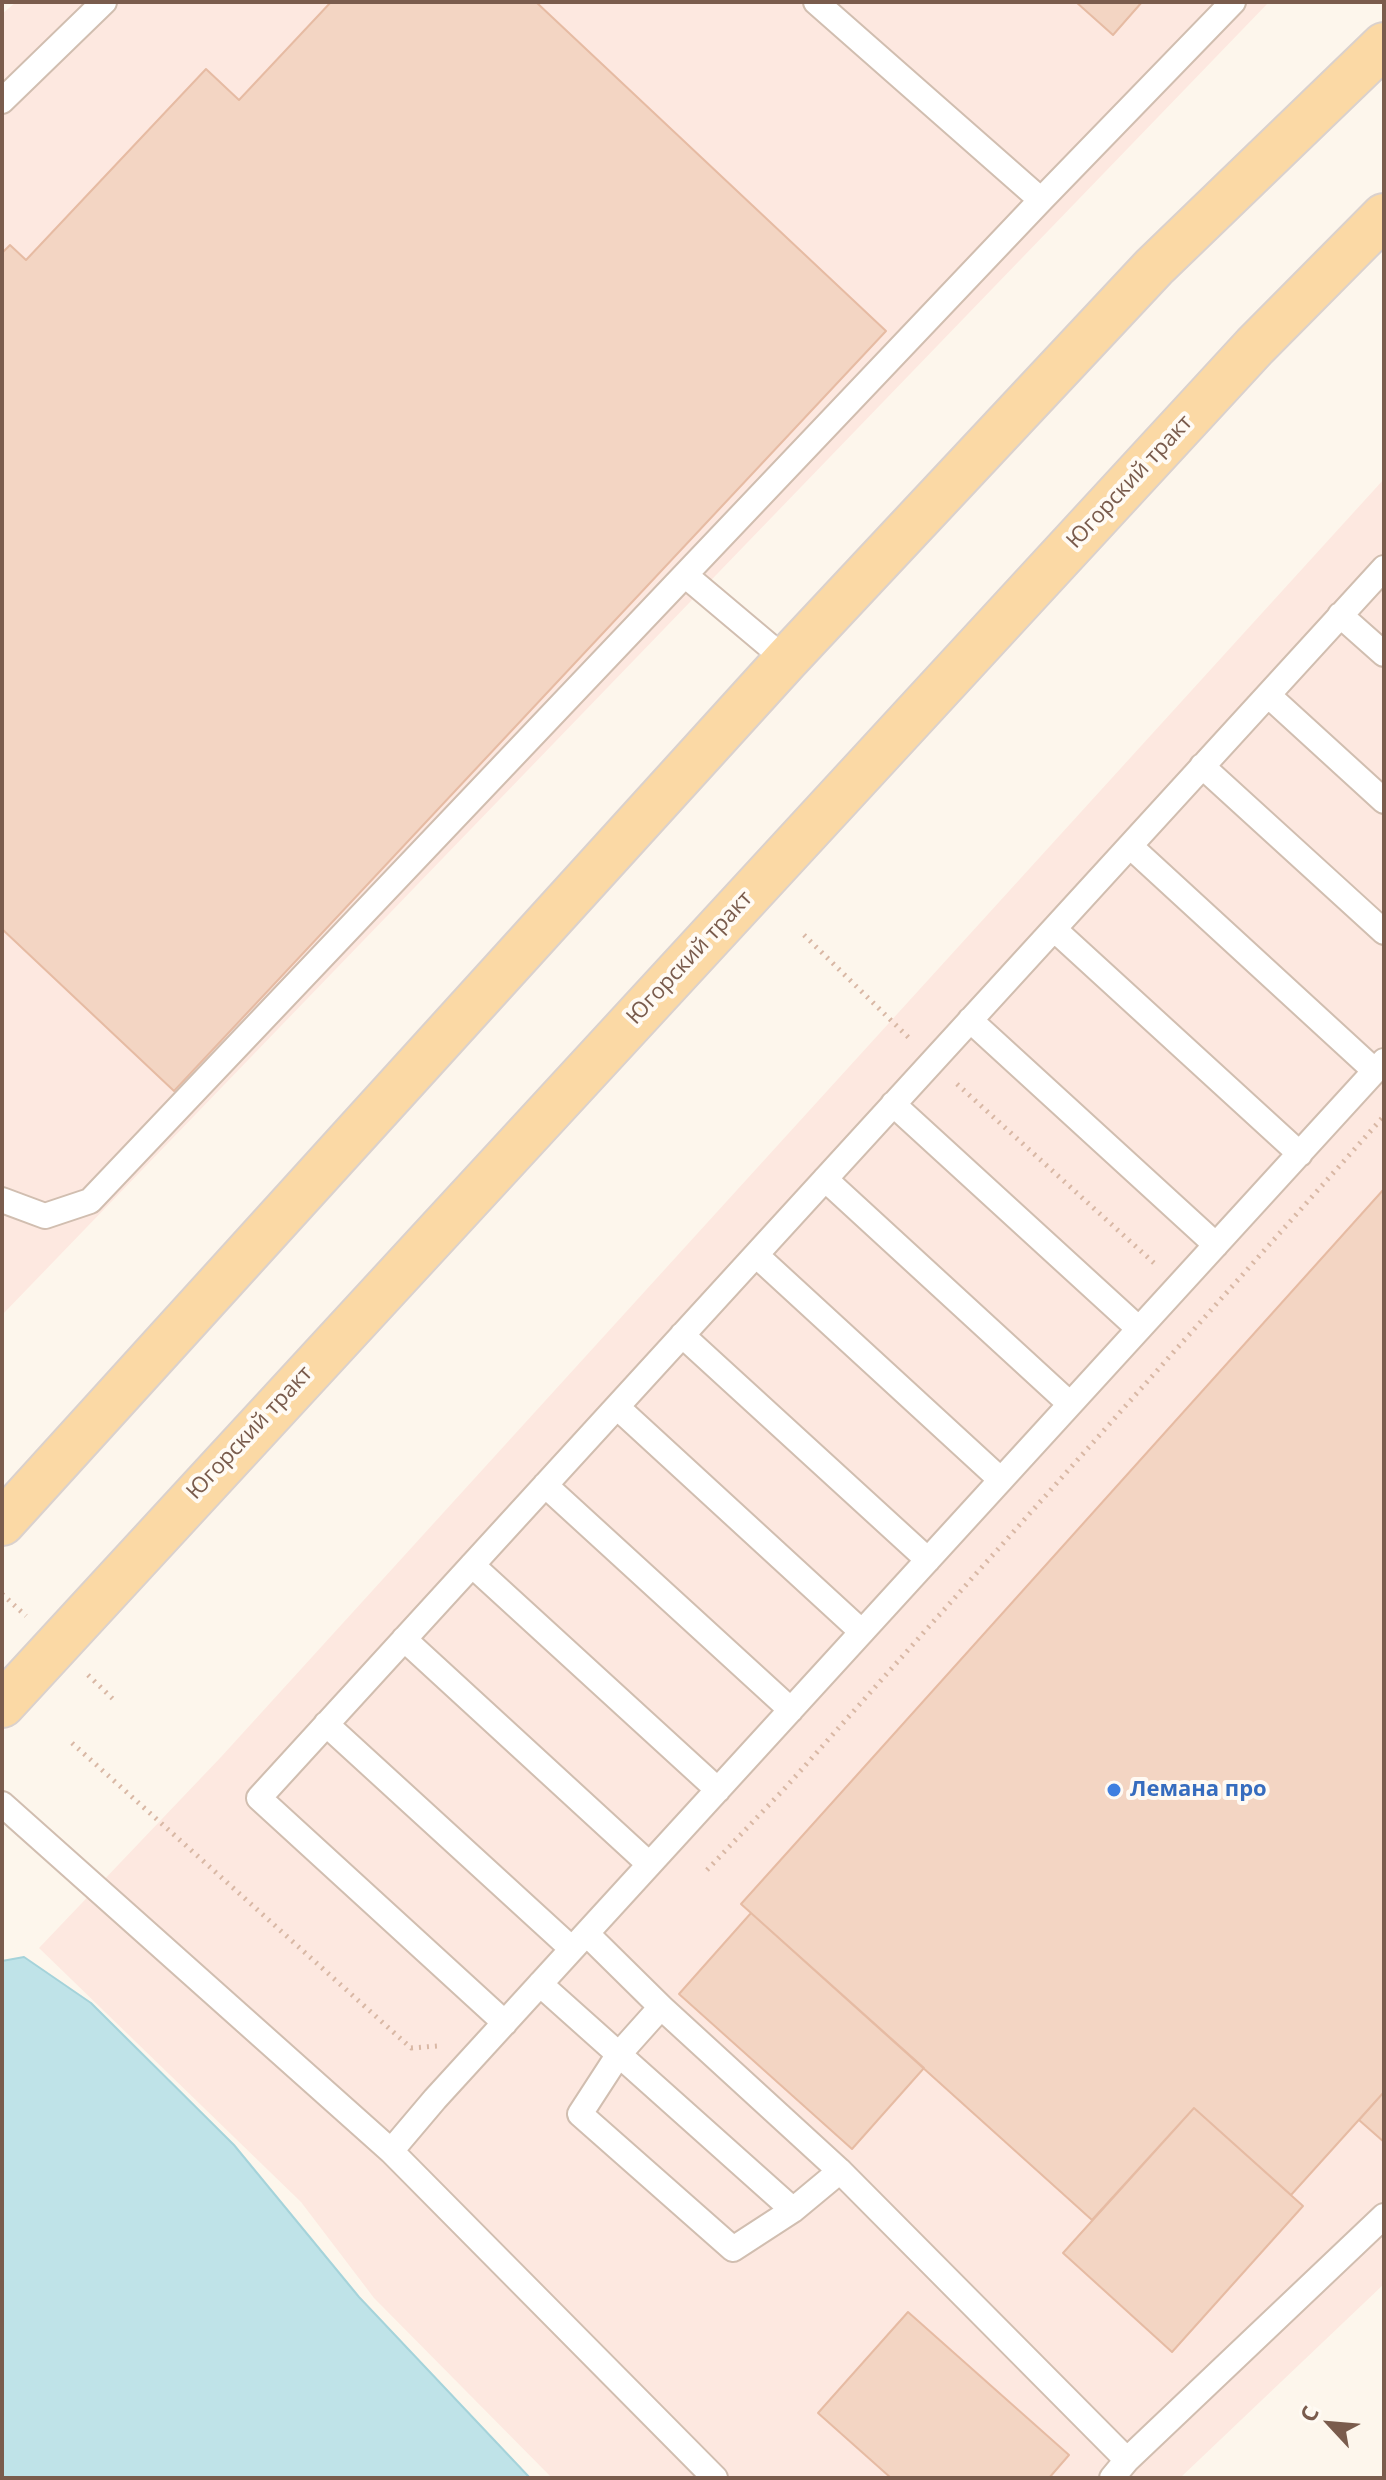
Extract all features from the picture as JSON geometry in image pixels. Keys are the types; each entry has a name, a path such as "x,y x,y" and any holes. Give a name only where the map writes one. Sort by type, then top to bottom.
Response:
{"main road":[{"path":"2,1523 786,660 1154,267 1384,45"},
{"name":"Югорский тракт","path":"2,1705 1223,381 1384,216"}],"lane":[{"path":"2,101 104,2"},
{"path":"816,2 1041,200"},
{"path":"2,1200 45,1216 90,1201 1233,2"},
{"path":"505,2023 259,1798 1384,568"},
{"path":"685,575 786,660"},
{"path":"1340,615 1384,654"},
{"path":"1268,695 1384,801"},
{"path":"1202,766 1384,932"},
{"path":"391,2151 649,1864 1379,1066 1130,846"},
{"path":"1054,929 1300,1154"},
{"path":"970,1020 1216,1245"},
{"path":"893,1104 1139,1329"},
{"path":"825,1179 1070,1404"},
{"path":"756,1255 1001,1480"},
{"path":"682,1335 928,1560"},
{"path":"617,1407 862,1632"},
{"path":"545,1485 791,1710"},
{"path":"472,1565 718,1790"},
{"path":"404,1639 649,1864"},
{"path":"326,1724 579,1942 661,2007 840,2171 1119,2469 1384,2216"},
{"path":"2,1804 391,2151 715,2478"},
{"path":"540,1984 793,2210"},
{"path":"661,2007 619,2054 580,2114 733,2249 793,2210 840,2171"}],"path":[{"path":"804,935 932,1061 1209,1311"},
{"path":"707,1870 786,1787 1384,1116"},
{"path":"72,1743 411,2048 441,2046"}],"shaded area":[{"path":"16,2 1269,2 2,1315 2,14"},
{"path":"1384,479 1384,2284 1180,2478 552,2478 374,2298 301,2202 39,1948 221,1757"}],"water":[{"path":"24,1957 91,2003 234,2145 359,2297 530,2478 2,2478 2,1961"}],"building":[{"path":"331,2 536,2 886,331 174,1091 2,929 2,253 10,245 26,260 206,69 239,100"},
{"path":"1076,2 1142,2 1113,35"},
{"name":"Лемана про","path":"1384,1189 1384,2092 1291,2195 1194,2108 1092,2220 741,1904"},
{"path":"751,1913 924,2068 852,2149 679,1994"},
{"path":"1384,2092 1384,2142 1359,2120"},
{"path":"1194,2108 1303,2206 1172,2352 1063,2253"},
{"path":"908,2312 1069,2455 1049,2478 891,2478 818,2413"}],"place":[{"name":"Лемана про","path":"1114,1790"}]}
